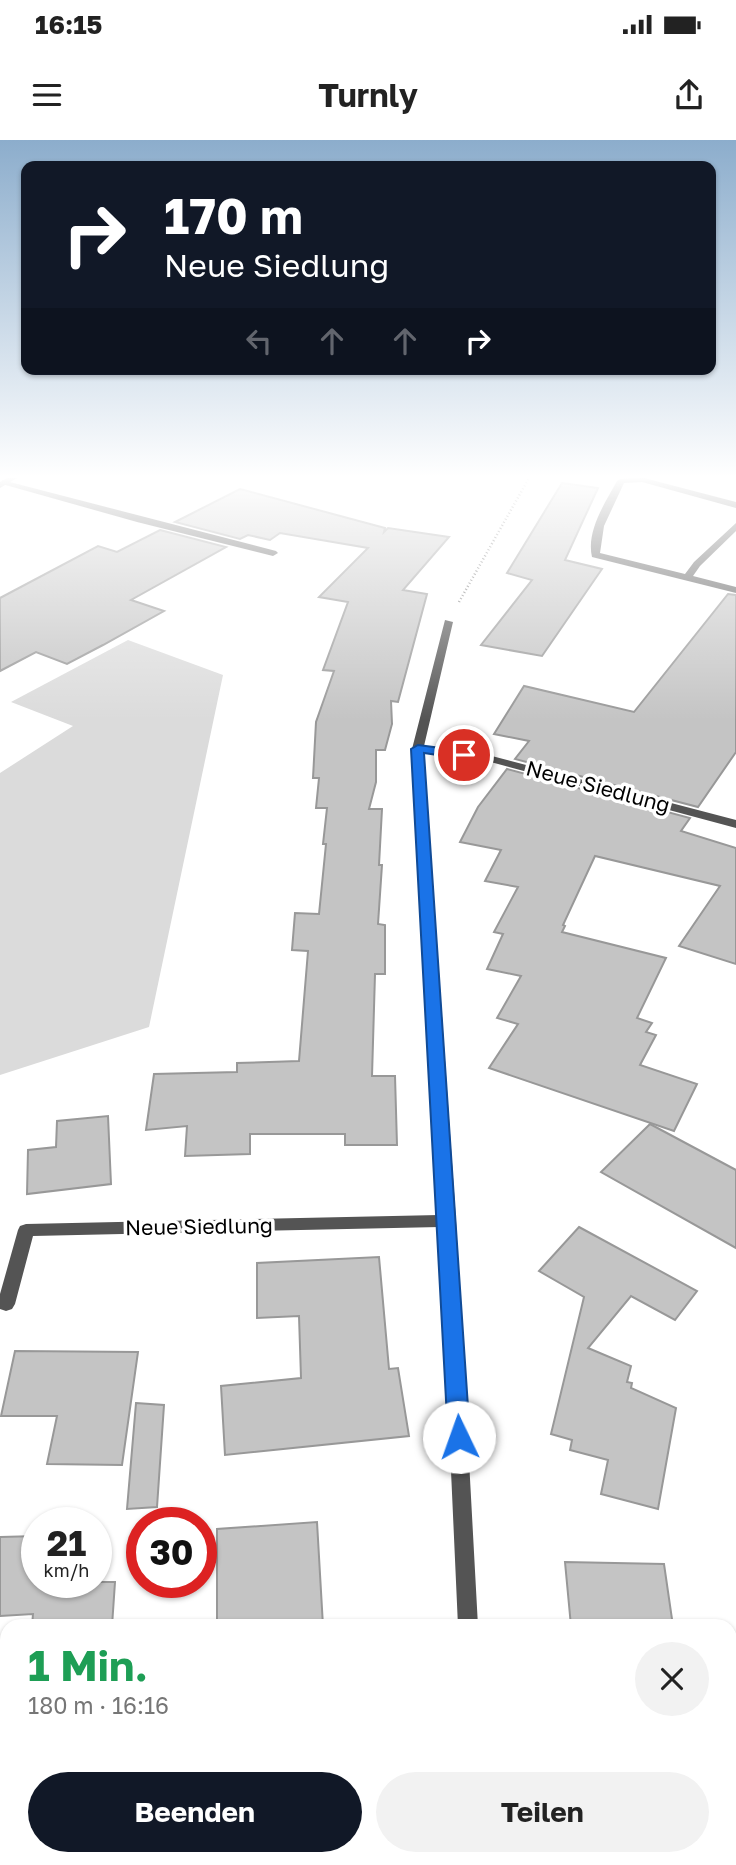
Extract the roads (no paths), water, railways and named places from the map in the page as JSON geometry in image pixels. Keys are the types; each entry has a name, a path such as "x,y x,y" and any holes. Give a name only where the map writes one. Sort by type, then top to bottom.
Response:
{"street":[{"path":"609,558 736,590"},
{"path":"687,578 703,558"},
{"path":"447,622 418,749 448,1221 468,1619"},
{"name":"Neue Siedlung","path":"418,749 488,758 736,824"},
{"name":"Neue Siedlung","path":"3,1305 26,1230 448,1221"}]}
